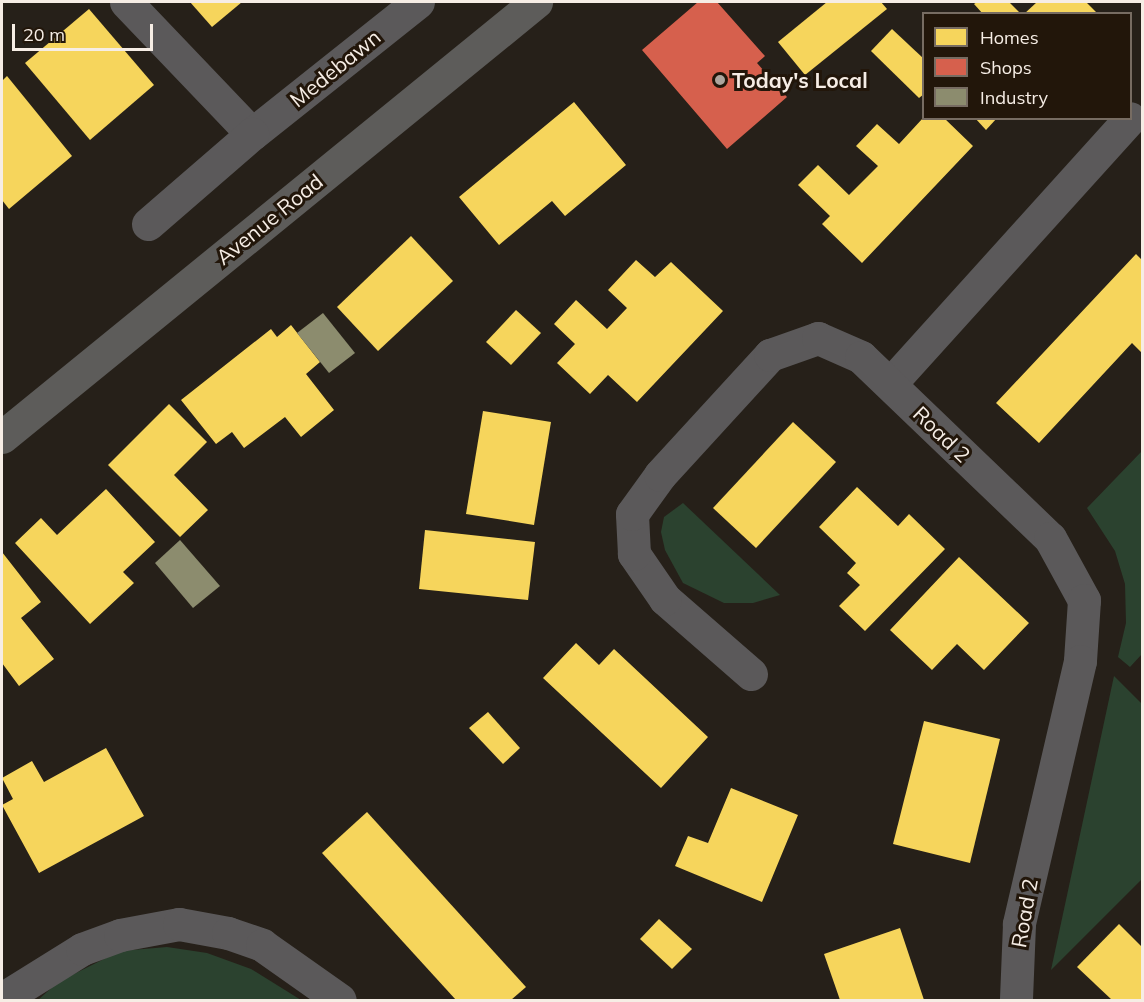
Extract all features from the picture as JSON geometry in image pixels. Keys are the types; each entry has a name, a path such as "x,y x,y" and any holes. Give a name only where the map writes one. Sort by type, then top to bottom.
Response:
{"main road":[{"name":"Avenue Road","path":"2,437 536,2"}],"street":[{"path":"126,2 252,134"},
{"name":"Medebawn","path":"148,224 252,134 418,2"},
{"path":"1132,116 1143,105"},
{"path":"890,384 1128,120"},
{"name":"Road 2","path":"751,674 665,599 634,554 632,514 660,475 770,356 818,338 861,357 1050,538 1084,600 1080,661 1019,924 1016,1000"},
{"path":"2,999 82,949 120,935 179,924 228,933 262,945 340,1000"}],"green space":[{"path":"1142,451 1142,654 1130,667 1118,657 1126,623 1125,584 1115,551 1087,508"},
{"path":"683,503 780,595 753,603 724,603 683,583 665,550 661,532 664,517"},
{"path":"1114,676 1142,704 1142,879 1051,970"},
{"path":"167,947 207,953 251,969 301,1000 38,1000 58,982 120,951"}],"building: Homes":[{"path":"190,2 242,2 212,27"},
{"path":"827,2 881,2 887,9 805,75 778,42"},
{"path":"977,2 1009,2 1019,12 981,12 974,4"},
{"path":"1037,2 1086,2 1096,12 1026,12"},
{"path":"89,9 154,85 90,140 25,63"},
{"path":"892,29 922,57 922,96 919,98 871,51"},
{"path":"7,76 72,156 9,209 2,200 2,81"},
{"path":"574,102 626,165 565,216 552,201 499,245 459,197"},
{"path":"922,119 946,120 973,146 862,263 822,224 830,216 798,185 818,165 849,195 878,166 856,146 877,124 899,144"},
{"path":"977,120 995,120 986,130"},
{"path":"411,236 453,281 378,351 337,307"},
{"path":"1136,254 1142,260 1142,353 1132,343 1039,443 996,403"},
{"path":"636,260 655,277 671,262 723,311 637,402 608,375 590,394 557,363 575,344 554,324 576,300 607,329 627,308 608,290"},
{"path":"516,310 541,333 511,365 486,342"},
{"path":"291,325 320,362 306,374 334,410 301,437 285,417 244,448 232,432 216,444 181,400 271,329 277,337"},
{"path":"169,404 207,442 174,475 208,510 180,537 108,465"},
{"path":"483,411 551,422 534,525 466,514"},
{"path":"793,422 836,462 756,548 713,508"},
{"path":"857,487 898,526 909,514 945,549 865,631 839,606 860,585 847,573 856,563 819,527"},
{"path":"106,489 155,542 123,572 134,583 90,624 15,543 41,518 57,535"},
{"path":"425,530 535,542 528,600 419,589"},
{"path":"2,552 41,602 21,618 54,659 19,686 2,663"},
{"path":"959,557 1029,623 984,670 957,644 932,670 890,630"},
{"path":"576,643 599,665 614,649 708,737 661,788 543,678"},
{"path":"488,712 520,748 503,764 469,728"},
{"path":"924,721 1000,739 970,863 893,844"},
{"path":"106,748 144,816 39,873 2,805 13,799 2,778 32,761 44,782"},
{"path":"731,788 798,815 762,902 675,866 688,836 708,843"},
{"path":"367,812 526,987 511,1000 456,1000 322,853"},
{"path":"659,919 692,949 672,969 640,939"},
{"path":"1119,924 1142,947 1142,1000 1112,1000 1077,967"},
{"path":"900,928 924,1000 840,1000 824,954"}],"building: Shops":[{"name":"Today's Local","path":"698,2 717,2 765,56 757,63 787,97 727,149 642,50"}],"building: Industry":[{"path":"323,313 355,353 329,373 297,333"},
{"path":"180,540 220,586 193,608 155,563"}],"place":[{"name":"Today's Local","path":"720,80"}]}
